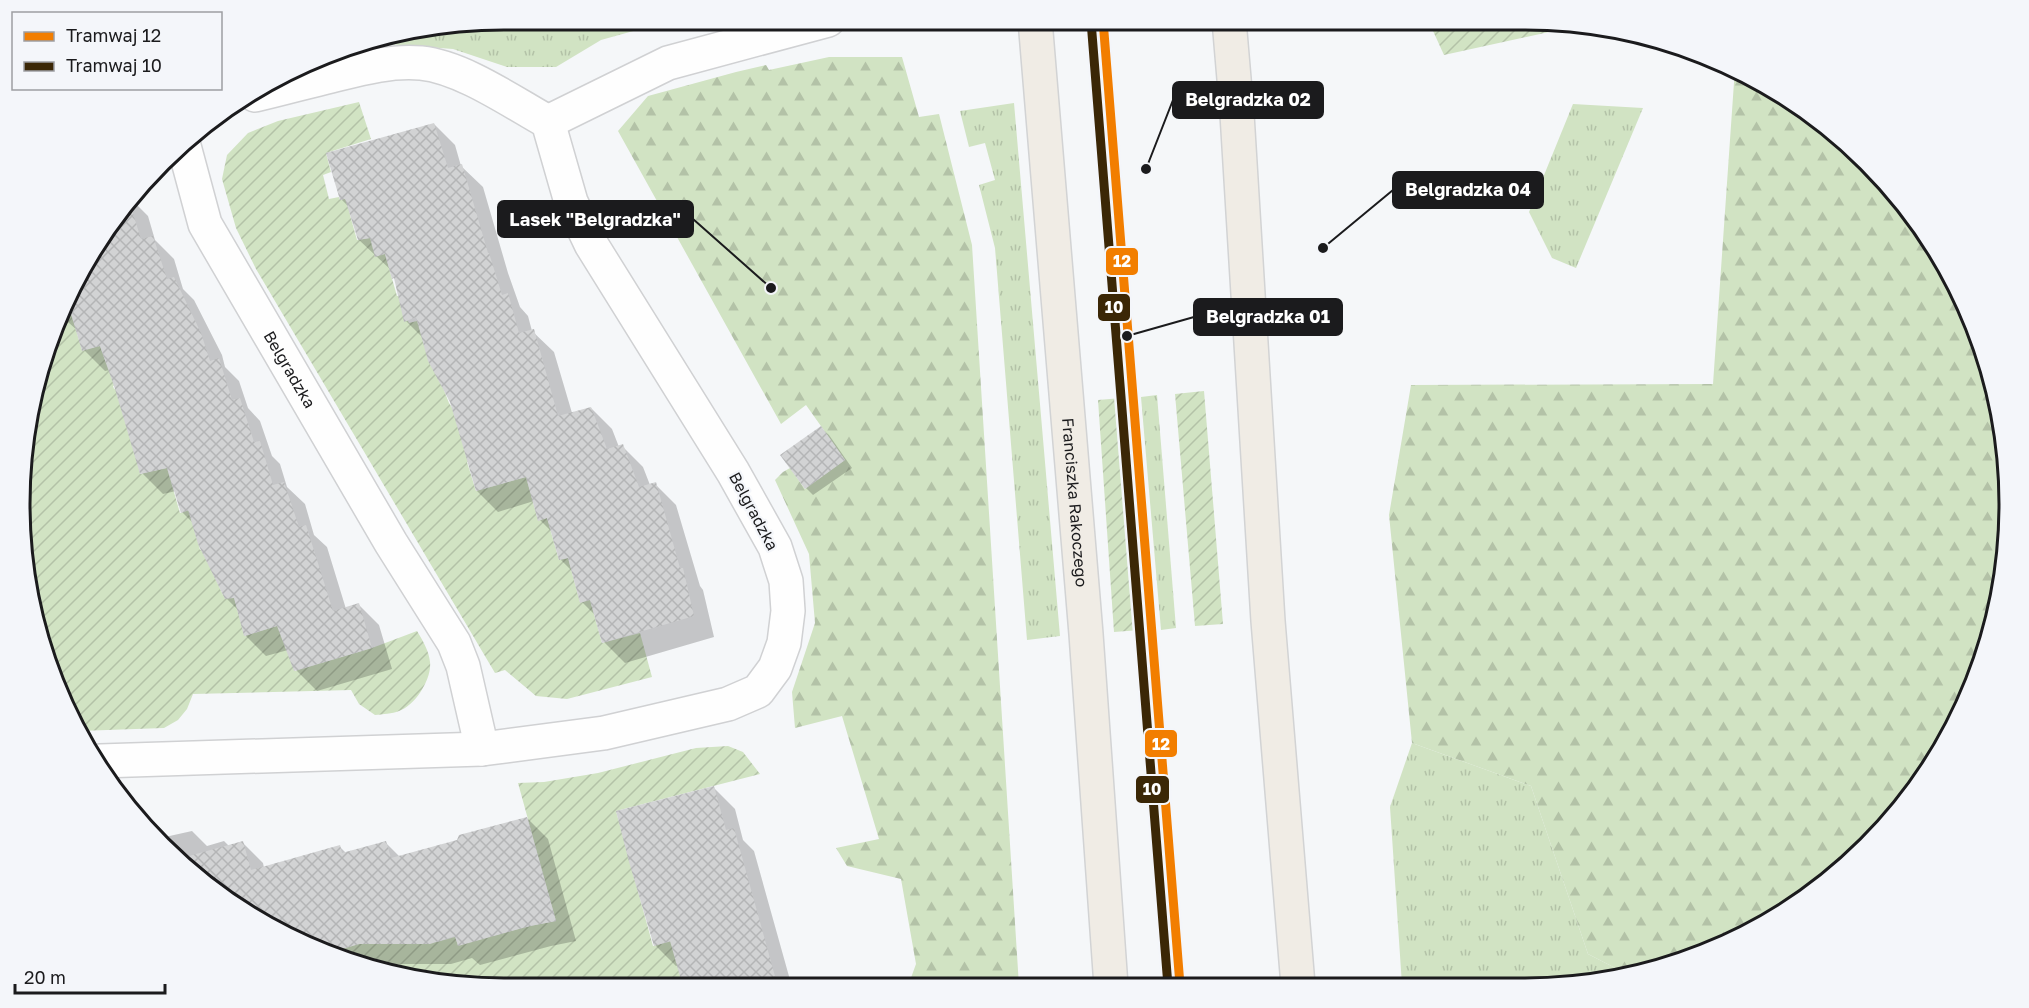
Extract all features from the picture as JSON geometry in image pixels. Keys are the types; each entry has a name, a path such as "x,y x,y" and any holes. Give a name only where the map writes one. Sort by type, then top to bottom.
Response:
{"main road":[{"name":"Franciszka Rakoczego","path":"1036,30 1086,634 1110,978"},
{"path":"1230,30 1238,125 1268,621 1297,978"}],"street":[{"path":"273,90 364,68 421,63 445,68 469,78 548,122 668,63 791,30"},
{"name":"Belgradzka","path":"106,761 482,749 604,733 728,704 758,691 774,668 784,643 788,611 786,581 775,547 733,472 591,244 571,202 548,122"},
{"name":"Belgradzka","path":"186,153 205,224 391,543 454,643 463,666 482,749"}],"green space":[{"path":"637,30 601,40 556,67 507,67 453,49 389,44 442,34 473,31"},
{"path":"1433,30 1554,31 1444,55"},
{"path":"829,57 902,57 919,117 939,114 972,245 1018,978 911,978 916,964 901,879 847,866 836,848 879,839 842,716 795,728 792,692 815,623 809,554 775,480 790,468 805,489 845,460 806,405 781,424 618,131 648,96 766,65 769,70"},
{"path":"1734,79 1814,128 1860,169 1901,215 1950,294 1974,352 1983,381 1995,442 1999,504 1995,566 1983,627 1963,685 1950,714 1919,767 1881,817 1838,860 1814,880 1762,914 1706,942 1648,962 1617,969 1588,954 1531,786 1412,743 1389,515 1411,385 1713,384"},
{"path":"359,102 371,139 326,153 331,172 323,175 329,199 348,198 357,240 370,238 385,254 397,296 406,294 404,321 409,323 417,321 449,403 484,457 467,462 476,491 526,477 538,520 547,518 559,560 568,558 580,602 590,600 602,643 640,633 652,677 567,699 536,696 505,670 495,673 256,269 236,228 222,179 227,155 248,133 278,121"},
{"path":"1014,103 1060,636 1027,640 995,248 979,185 995,180 985,143 969,147 960,111"},
{"path":"1573,104 1643,108 1576,268 1552,258 1529,212"},
{"path":"71,313 82,350 100,346 106,363 113,362 119,384 113,386 114,389 122,387 140,474 167,468 180,513 190,510 200,550 202,549 223,595 233,594 245,636 280,625 295,671 372,648 417,631 430,662 428,676 421,691 411,704 396,712 375,715 359,704 351,690 193,694 187,709 178,720 164,728 88,731 55,656 39,596 31,535 31,473 34,442 46,381"},
{"path":"1204,391 1223,624 1195,626 1175,394"},
{"path":"1157,395 1176,628 1161,630 1141,397"},
{"path":"1122,398 1140,630 1114,632 1098,400"},
{"path":"1412,743 1531,786 1588,954 1617,969 1556,977 1402,978 1390,807"},
{"path":"728,746 743,752 760,774 616,811 653,946 680,939 682,978 504,978 442,974 381,962 326,943 341,932 345,948 366,942 386,931 391,944 411,939 437,942 455,937 458,945 556,921 518,783 544,782 598,773 696,748"}],"building":[{"path":"434,123 448,168 462,164 502,295 508,293 519,333 534,329 558,416 591,407 607,449 623,444 639,487 656,482 680,568 683,568 694,616 602,643 590,600 580,603 568,558 559,560 547,518 538,521 526,477 476,491 450,402 428,361 416,317 404,322 394,278 392,279 385,254 375,257 370,238 358,240 345,199 340,200 326,153"},
{"path":"132,210 141,239 153,236 167,279 174,277 201,333 210,361 219,358 232,400 240,398 254,442 260,441 273,485 284,482 299,527 306,525 333,611 359,603 372,648 294,671 277,626 244,636 234,598 225,599 198,544 188,510 181,513 167,468 140,474 100,346 82,351 71,313 94,267"},
{"path":"821,426 845,460 805,489 780,455"},
{"path":"714,786 726,830 734,828 775,978 680,978 670,941 654,946 616,811"},
{"path":"527,817 556,921 458,946 455,936 430,944 359,944 342,949 294,929 267,914 215,880 187,856 243,841 251,870 340,845 342,853 386,841 391,858 457,840 459,835"}],"tram line":[{"name":"10","path":"1092,30 1167,978"},
{"name":"12","path":"1104,30 1179,978"}],"place":[{"name":"Belgradzka 02","path":"1146,169"},
{"name":"Belgradzka 04","path":"1323,248"},
{"name":"Lasek \"Belgradzka\"","path":"771,288"},
{"name":"Belgradzka 01","path":"1127,336"}]}
